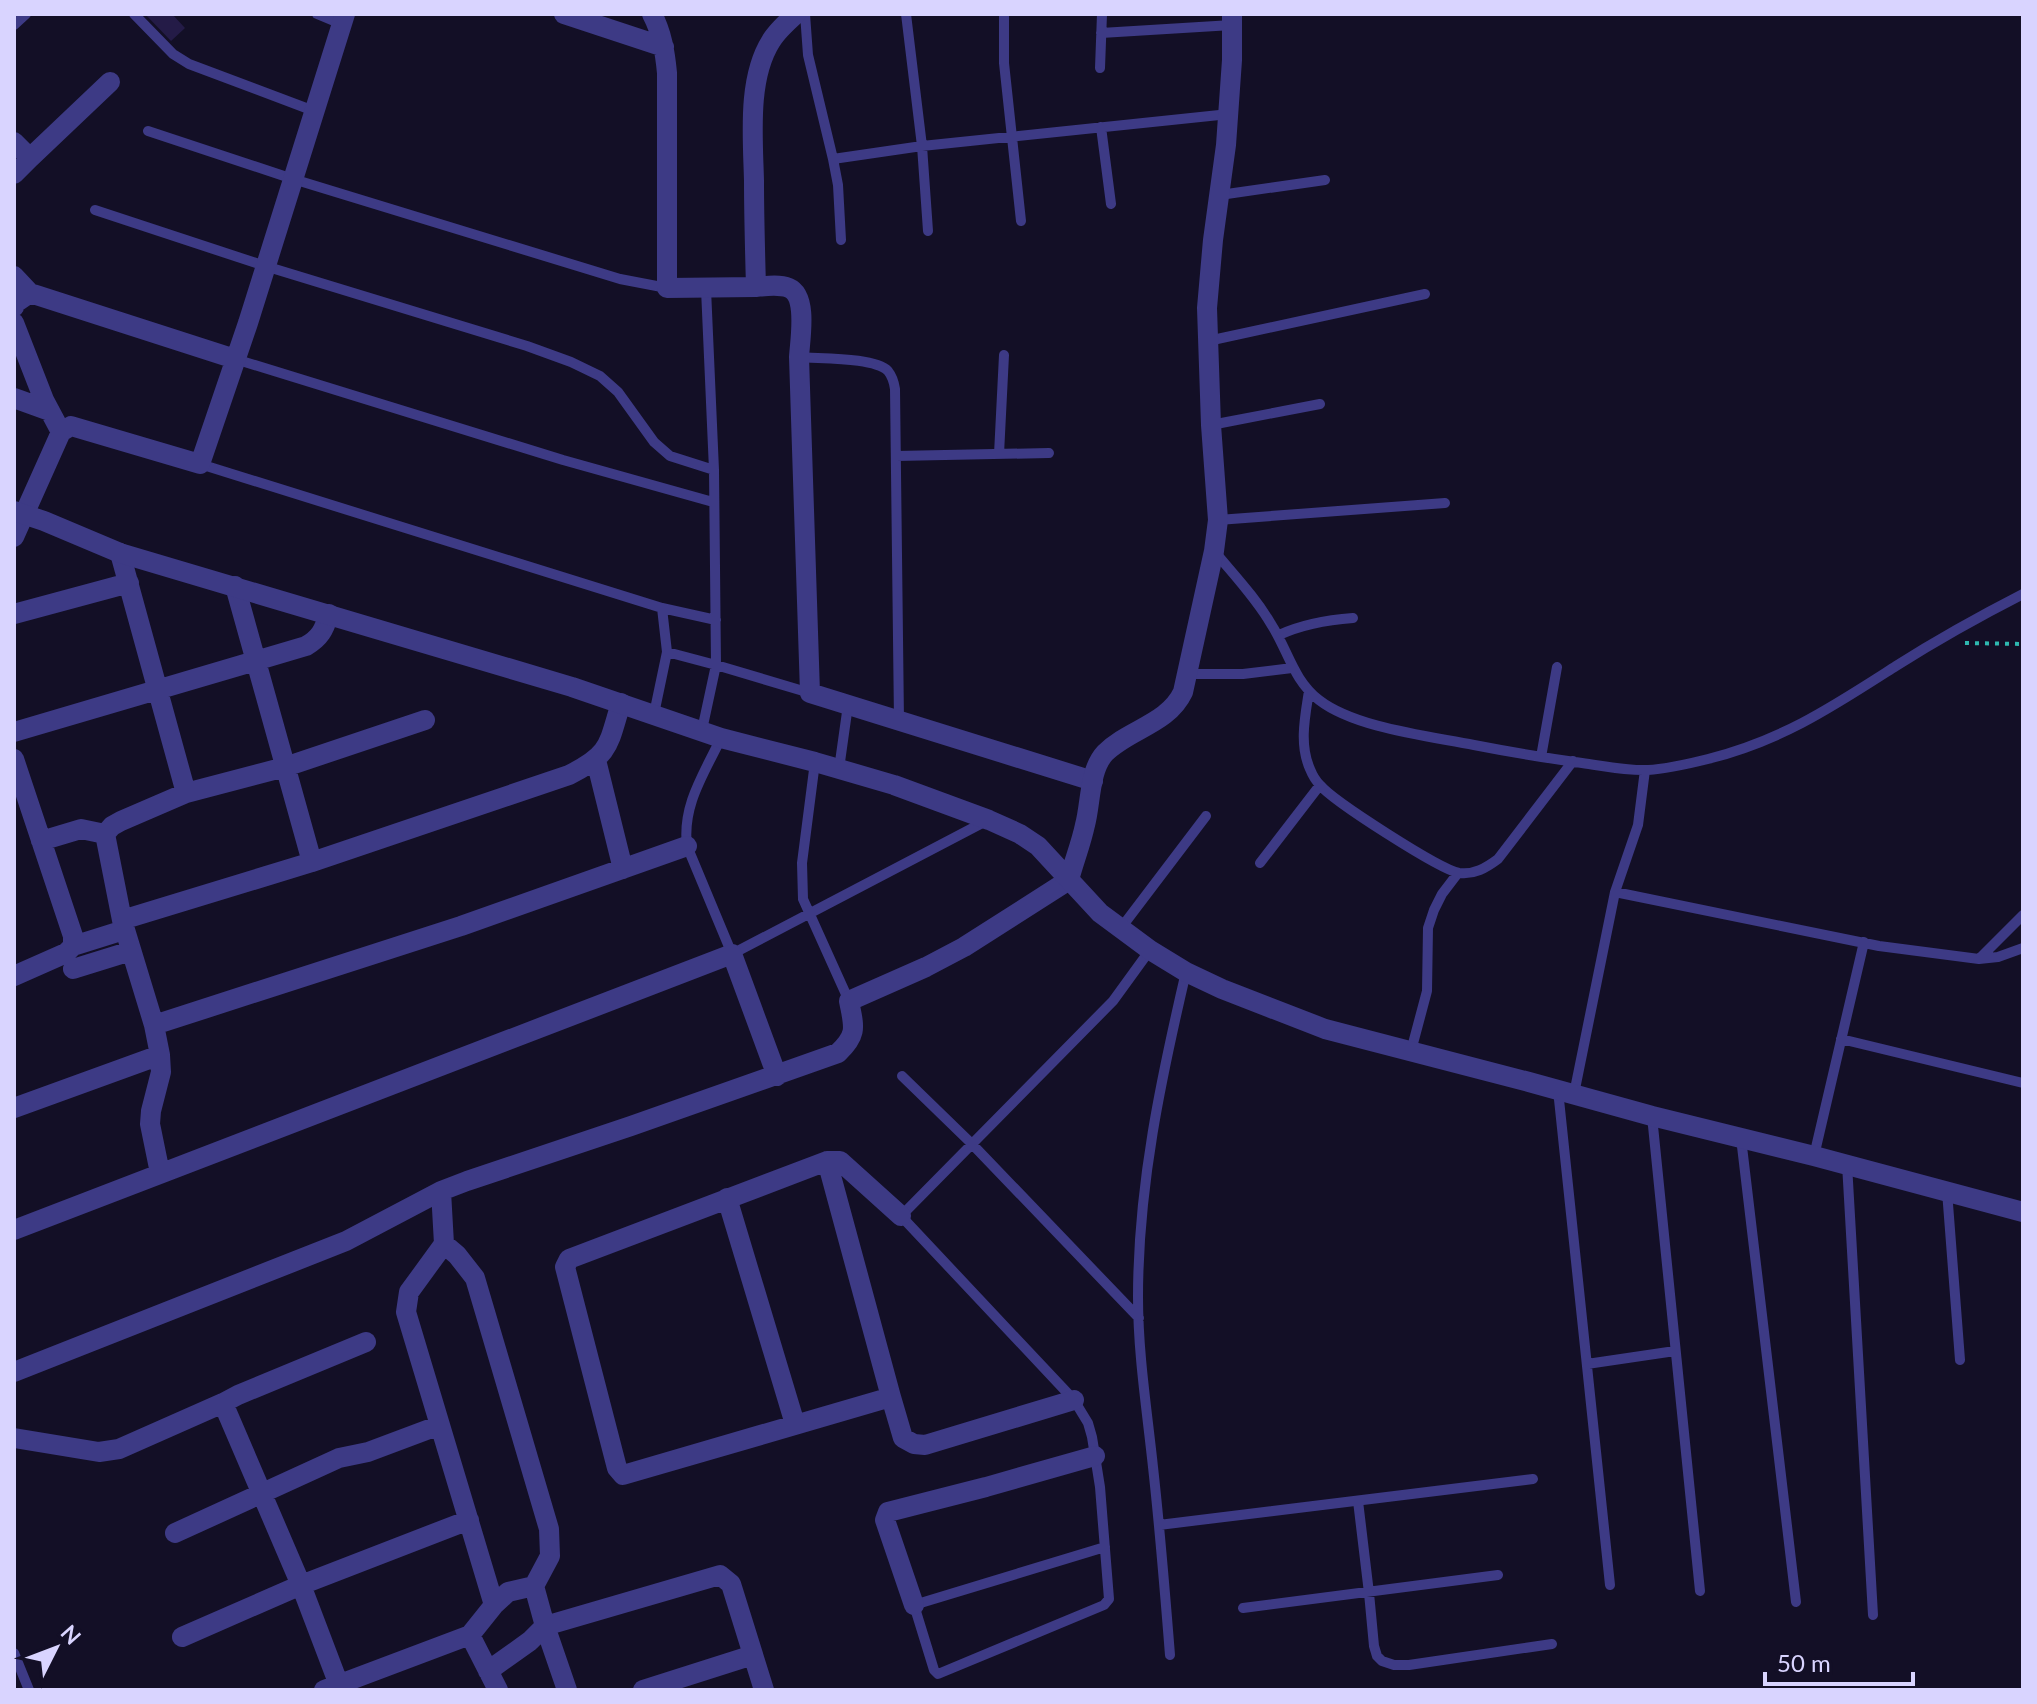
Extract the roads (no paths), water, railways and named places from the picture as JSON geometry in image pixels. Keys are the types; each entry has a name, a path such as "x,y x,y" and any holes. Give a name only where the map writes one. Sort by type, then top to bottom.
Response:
{"street":[{"path":"564,14 664,47"},
{"path":"652,14 664,47 667,73 667,288 774,286 790,288 798,295 801,308 799,357 810,693 1093,781"},
{"path":"756,287 755,94 760,67 770,43 796,14"},
{"path":"14,537 19,513 61,432 71,426 200,464 343,19"},
{"path":"14,1372 346,1241 441,1191 838,1053 850,1042 854,1030 849,1001 964,947 1069,880 1098,762 1106,752 1178,703 1188,674 1214,551 1218,520 1211,425 1209,276 1229,114 1232,19"},
{"path":"14,174 110,82"},
{"path":"14,142 30,158"},
{"path":"14,276 18,302 235,359"},
{"path":"14,323 61,432"},
{"path":"14,398 50,411"},
{"path":"19,513 120,553 621,703 721,738 894,785 989,820 1038,846 1100,913 1150,950 1222,989 1325,1029 2023,1212"},
{"path":"120,553 186,793"},
{"path":"14,614 129,583"},
{"path":"235,586 312,862"},
{"path":"14,732 306,646 317,640 329,614"},
{"path":"14,976 123,925 569,775 596,760 606,749 621,703"},
{"path":"105,834 121,821 186,793 285,767 425,720"},
{"path":"14,759 73,936 73,946"},
{"path":"596,760 623,869"},
{"path":"41,841 81,829 105,834"},
{"path":"105,834 123,925 154,1025 160,1055 161,1072 150,1124 160,1173"},
{"path":"154,1025 461,926 687,846"},
{"path":"73,969 131,951"},
{"path":"14,1230 732,954 777,1076"},
{"path":"14,1108 160,1055"},
{"path":"891,1397 623,1475 617,1468 565,1267 569,1259 827,1161 840,1161 901,1216"},
{"path":"827,1161 903,1438 925,1445 1074,1400"},
{"path":"441,1191 444,1244 409,1292 406,1312 494,1605"},
{"path":"727,1198 795,1424"},
{"path":"444,1244 475,1278 549,1529 550,1556 534,1586 567,1690"},
{"path":"14,1438 99,1452 119,1449 366,1342"},
{"path":"223,1403 301,1585 332,1687 470,1635 508,1592 534,1586"},
{"path":"175,1533 339,1458 368,1452 440,1425"},
{"path":"914,1605 885,1520 888,1512 1095,1456"},
{"path":"182,1637 301,1585 469,1520"},
{"path":"488,1671 530,1641 545,1626 720,1575 731,1584 764,1690"},
{"path":"470,1635 498,1690"},
{"path":"643,1690 753,1655"}],"lane":[{"path":"14,25 26,14"},
{"path":"134,14 173,54 189,64 314,111"},
{"path":"317,14 343,19"},
{"path":"805,14 808,55 838,185 841,240"},
{"path":"906,14 922,146 928,231"},
{"path":"1004,14 1004,63 1021,221"},
{"path":"1100,68 1102,14"},
{"path":"1101,33 1232,19"},
{"path":"833,159 922,146 1229,114"},
{"path":"1101,127 1111,204"},
{"path":"148,131 293,179 620,279 667,288"},
{"path":"1220,195 1325,180"},
{"path":"95,210 571,362 600,376 618,392 654,442 670,456 714,470"},
{"path":"702,730 716,665 714,470 706,289"},
{"path":"1208,341 1425,294"},
{"path":"999,454 1004,355"},
{"path":"799,357 867,362 881,366 889,372 895,389 899,721"},
{"path":"235,359 563,460 713,502"},
{"path":"1211,425 1320,404"},
{"path":"896,456 1049,453"},
{"path":"200,464 662,608 716,620"},
{"path":"1218,520 1445,503"},
{"path":"1214,551 1263,611 1279,635 1292,668 1309,691 1328,707 1373,724 1500,750 1645,770 1721,756 1784,733 1837,705 1934,643 2023,594"},
{"path":"654,714 667,652 662,608"},
{"path":"1279,635 1313,622 1353,618"},
{"path":"667,652 810,693"},
{"path":"1541,757 1557,667"},
{"path":"1188,674 1243,674 1292,668"},
{"path":"1309,691 1303,741 1311,770 1320,785 1410,848 1458,873 1472,873 1498,859 1573,761"},
{"path":"839,769 848,705"},
{"path":"721,738 687,812 685,829 687,846 732,954 989,820"},
{"path":"815,762 802,863 803,899 849,1001"},
{"path":"1610,1585 1587,1364 1566,1092 1615,892 1638,825 1645,770"},
{"path":"1260,863 1320,785"},
{"path":"1121,928 1206,816"},
{"path":"1411,1051 1427,991 1428,928 1438,902 1458,873"},
{"path":"1615,892 1879,946 1979,959 1998,957 2023,948"},
{"path":"1979,959 2023,915"},
{"path":"1814,1156 1864,942"},
{"path":"1105,1547 914,1605 934,1670 938,1674 1104,1605 1109,1599 1105,1547 1100,1487 1088,1423 1074,1400 901,1216 1113,1001 1150,950"},
{"path":"1170,1655 1139,1318 1144,1187 1160,1085 1186,972"},
{"path":"1841,1039 2023,1083"},
{"path":"902,1076 972,1144 1139,1318"},
{"path":"1652,1116 1700,1591"},
{"path":"1741,1138 1796,1602"},
{"path":"1847,1164 1873,1615"},
{"path":"1947,1191 1960,1360"},
{"path":"1587,1364 1675,1351"},
{"path":"1159,1525 1533,1479"},
{"path":"1358,1501 1374,1646 1382,1661 1409,1665 1552,1644"},
{"path":"1243,1608 1498,1575"},
{"path":"14,1653 29,1690"}]}
